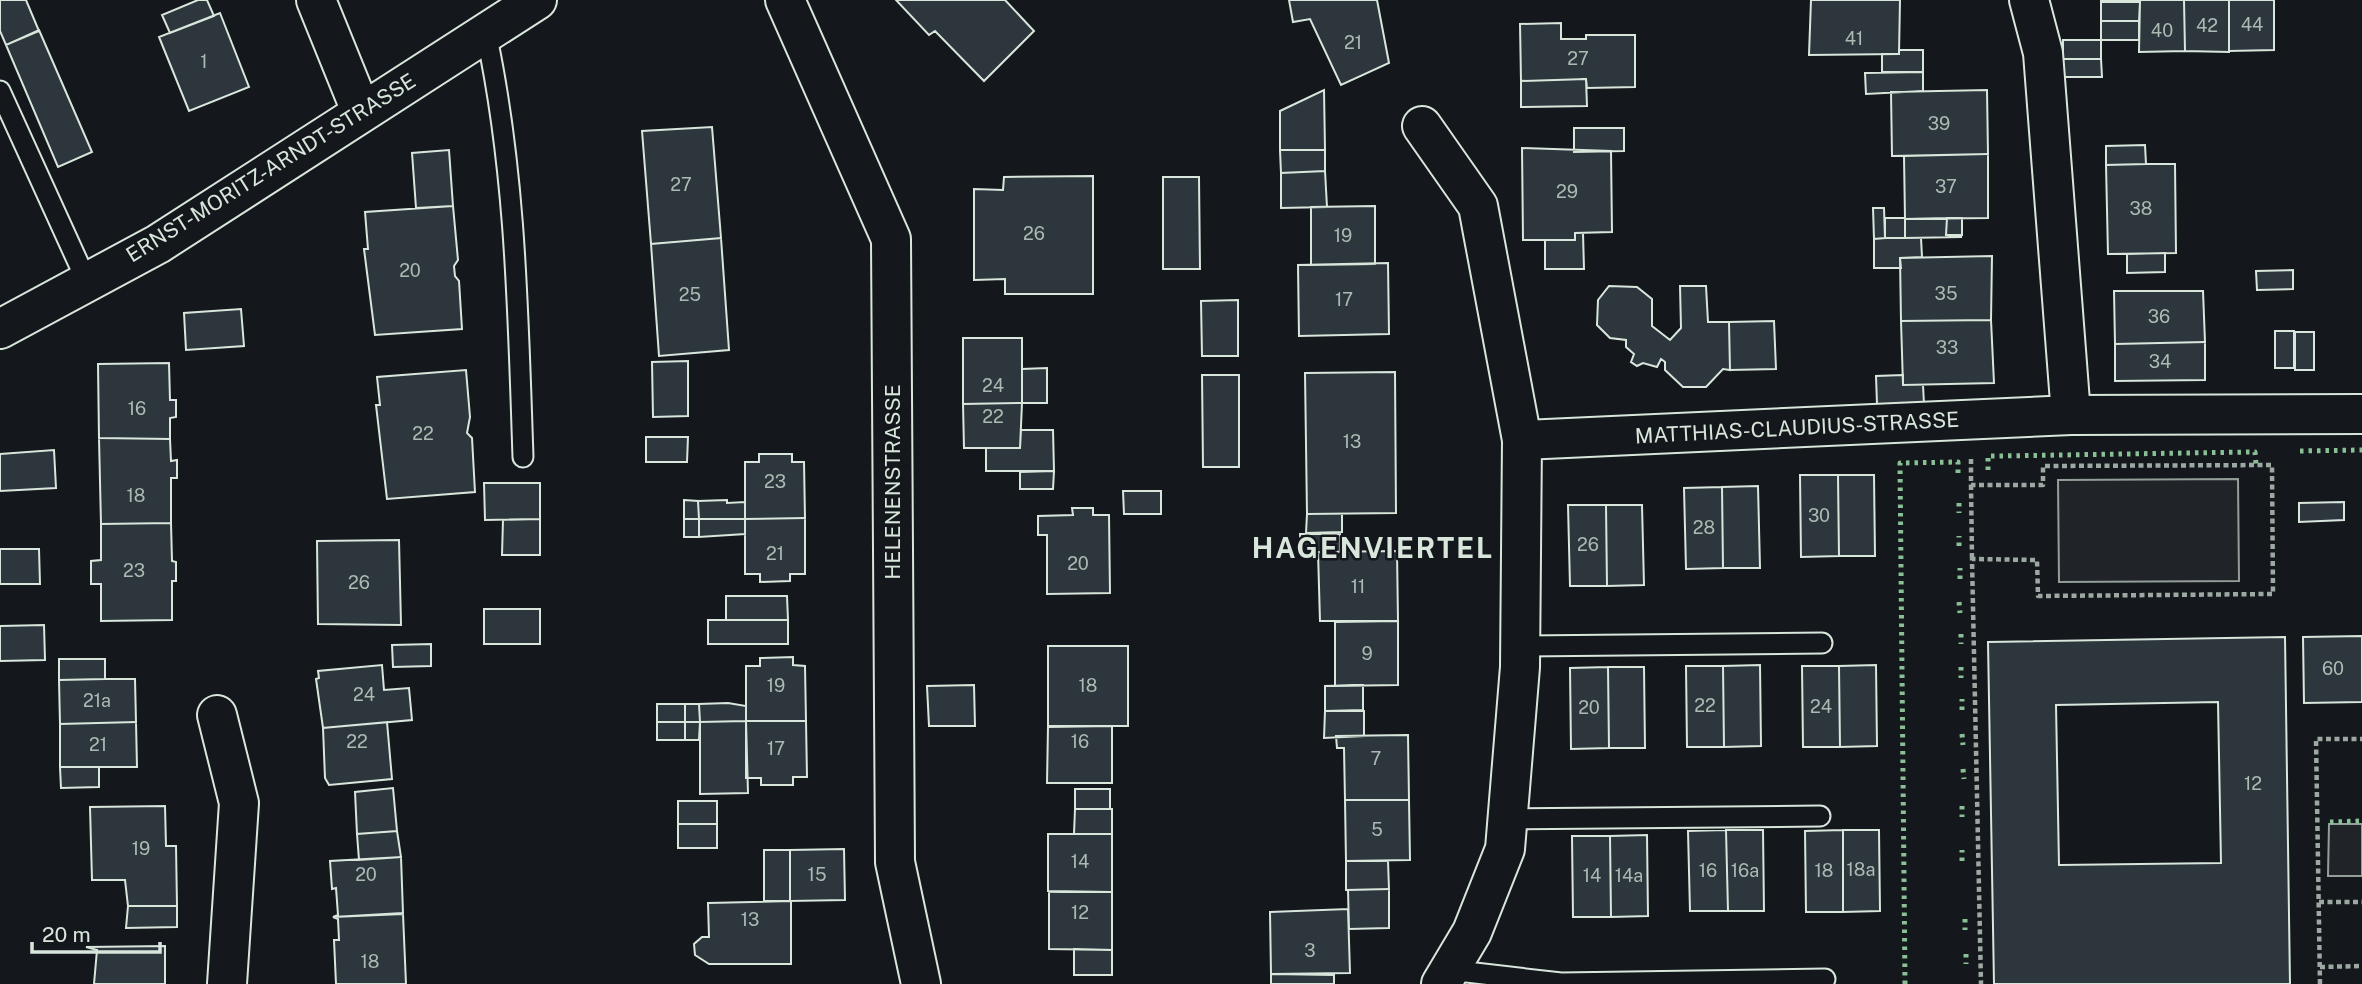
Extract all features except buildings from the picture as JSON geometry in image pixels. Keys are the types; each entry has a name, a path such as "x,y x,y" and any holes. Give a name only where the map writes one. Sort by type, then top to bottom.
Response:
{"street":[{"path":"316,0 361,111"},
{"name":"ERNST-MORITZ-ARNDT-STRASSE","path":"0,329 158,244 537,0"},
{"name":"HELENENSTRASSE","path":"785,0 891,239 895,862 921,984"},
{"path":"2029,0 2043,52 2071,415"},
{"path":"1422,126 1478,206 1522,440 1520,646 1505,849 1472,932 1445,977"},
{"name":"MATTHIAS-CLAUDIUS-STRASSE","path":"1522,440 2071,415 2362,414"},
{"path":"217,715 239,803 227,984"}],"lane":[{"path":"486,33 502,106 513,211 523,457"},
{"path":"0,91 87,282"},
{"path":"1520,646 1822,643"},
{"path":"1507,819 1820,816"},
{"path":"1445,977 1560,983 1825,979"}],"path":[{"path":"2269,454 2269,465"},
{"path":"1971,459 1981,984"},
{"path":"1972,485 2043,485 2043,466 2272,465 2273,594 2038,596 2037,560 1972,559"},
{"path":"2320,984 2316,739 2362,738"},
{"path":"2319,902 2362,902"},
{"path":"2320,967 2362,966"}],"shaded area":[{"path":"2238,479 2239,581 2059,582 2058,480"},
{"path":"2329,824 2362,824 2362,876 2328,876"}],"hedge":[{"path":"2300,451 2362,450"},
{"path":"1988,470 1988,456 2255,452 2256,465"},
{"path":"1905,984 1900,463 1958,462 1958,473"},
{"path":"1959,503 1959,513"},
{"path":"1959,536 1959,546"},
{"path":"1960,568 1960,579"},
{"path":"1959,602 1960,613"},
{"path":"1961,634 1961,644"},
{"path":"1961,667 1961,678"},
{"path":"1962,699 1962,710"},
{"path":"1962,734 1963,745"},
{"path":"1963,769 1964,779"},
{"path":"1962,806 1962,817"},
{"path":"2330,822 2362,821"},
{"path":"1962,850 1962,861"},
{"path":"1965,919 1965,930"},
{"path":"1966,954 1966,964"}],"district":[{"name":"HAGENVIERTEL","path":"1373,548"}]}
